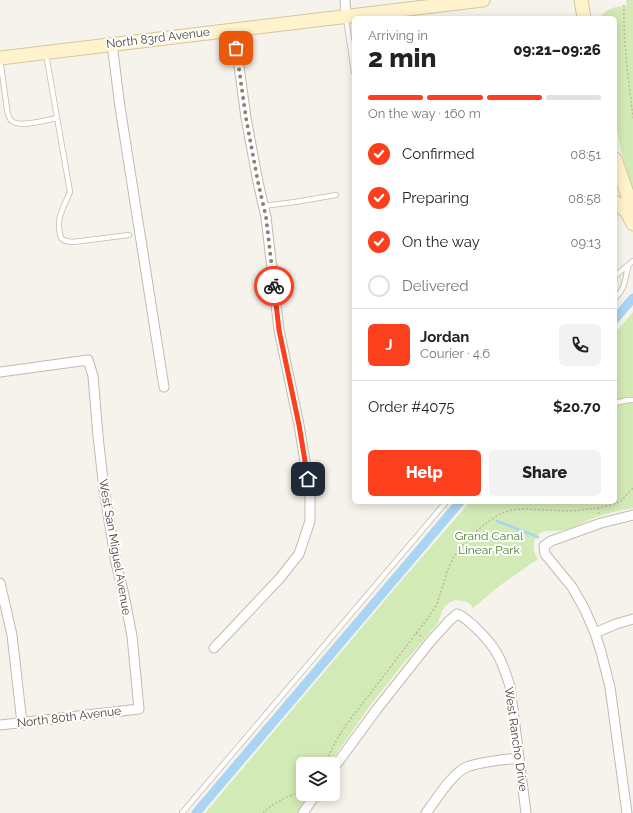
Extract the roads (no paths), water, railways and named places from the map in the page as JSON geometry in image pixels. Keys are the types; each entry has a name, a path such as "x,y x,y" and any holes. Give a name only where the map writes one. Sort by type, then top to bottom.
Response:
{"main road":[{"name":"North 83rd Avenue","path":"354,16 483,0"},
{"path":"582,0 584,16"},
{"name":"North 83rd Avenue","path":"0,58 352,16"},
{"path":"617,165 628,196 627,212"},
{"path":"617,204 627,212 633,224"}],"street":[{"path":"345,0 346,17"},
{"path":"214,648 280,578 299,554 310,521 310,492 299,425 279,330 269,242 246,118 234,30"},
{"path":"112,44 120,107 164,386"},
{"name":"West San Miguel Avenue","path":"0,372 88,360 93,376 104,489 116,563 132,636 139,709"},
{"path":"626,813 610,687 603,658 595,633 584,608 572,587 545,554 544,546 551,541 601,523 633,515"},
{"path":"0,583 12,635 22,723"},
{"name":"West Rancho Drive","path":"340,759 377,709 430,642 457,614 463,616 493,646 500,658 510,686 526,813"},
{"path":"595,633 633,619"},
{"name":"North 80th Avenue","path":"0,725 139,709"},
{"path":"426,813 452,779 466,768 482,763 519,758"},
{"path":"303,813 311,801"}],"lane":[{"path":"346,17 352,58"},
{"path":"46,52 70,192 61,212 59,222 60,238 73,242 129,235"},
{"path":"0,58 8,116 12,121 23,124 57,118"},
{"path":"263,206 336,195"},
{"path":"617,274 631,262"},
{"path":"617,296 623,289 626,273 631,262"},
{"path":"617,403 633,400"},
{"path":"182,813 444,504"}],"waterway":[{"path":"617,317 633,298"},
{"path":"196,813 458,504"},
{"path":"497,521 538,537"}],"park label":[{"name":"Grand Canal Linear Park","path":"489,543"}]}
